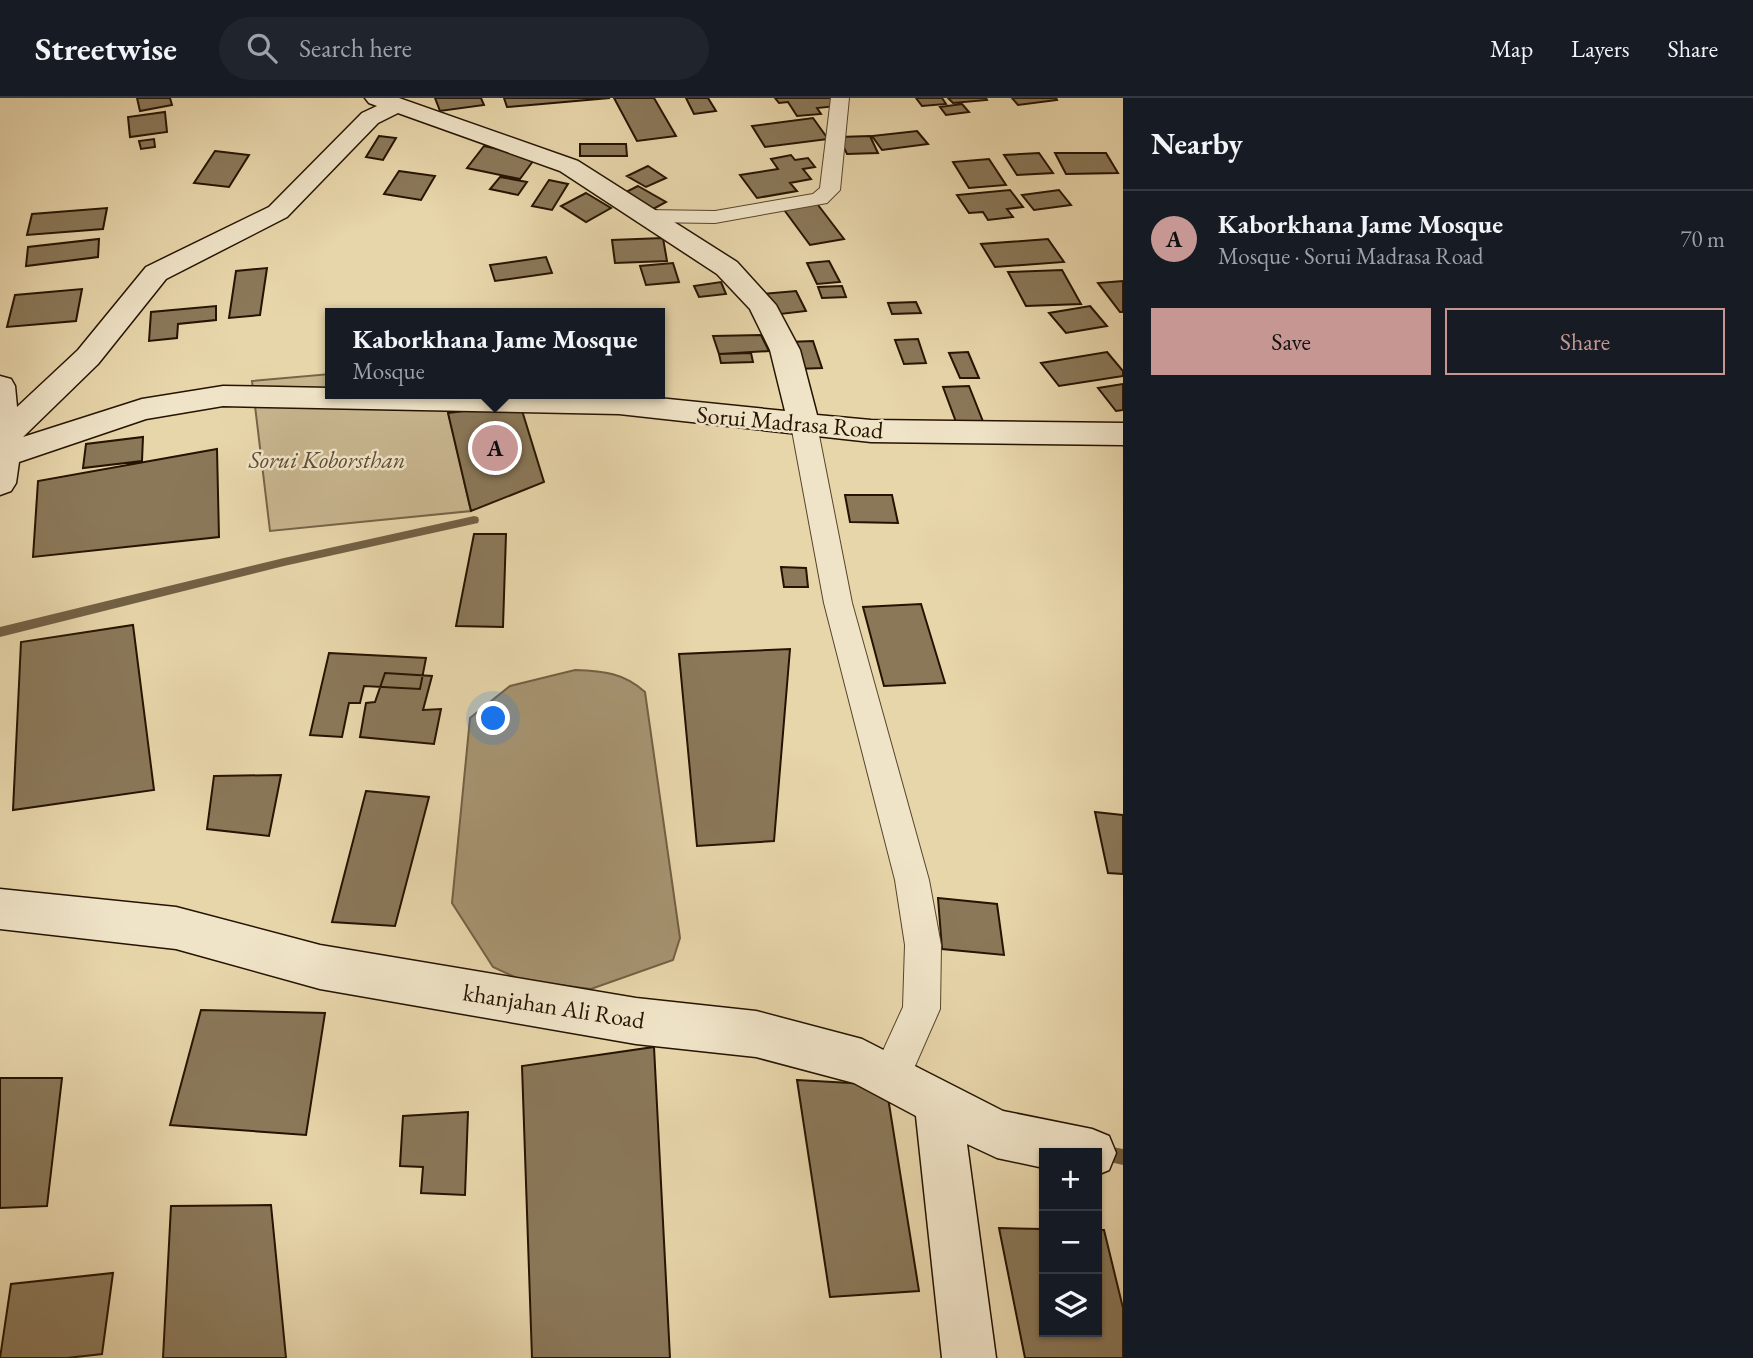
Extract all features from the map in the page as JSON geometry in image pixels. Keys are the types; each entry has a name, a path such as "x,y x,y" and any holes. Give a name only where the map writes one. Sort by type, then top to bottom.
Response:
{"street":[{"path":"645,216 715,217 820,199 830,190 840,98"},
{"path":"3,458 156,273 278,212 387,102 569,166 727,268 762,305 785,350 804,425 838,603 912,880 922,945 921,1009 890,1077"},
{"path":"0,386 3,458"},
{"name":"Sorui Madrasa Road","path":"3,458 142,409 223,396 325,398"},
{"name":"Sorui Madrasa Road","path":"372,399 619,404 804,425 939,432 1123,433"},
{"name":"khanjahan Ali Road","path":"0,909 176,928 320,967 636,1021 755,1034 862,1062 997,1134 1066,1148"},
{"path":"938,1103 969,1358"},
{"name":"khanjahan Ali Road","path":"1102,1156 1123,1160"}],"green space":[{"name":"Sorui Koborsthan","path":"325,374 325,399 445,399 471,511 270,531 252,381"}],"shaded area":[{"path":"575,670 613,674 645,692 680,938 673,960 591,989 521,980 493,967 452,903 470,718 510,686"}],"building":[{"path":"137,98 170,98 172,105 140,111"},
{"path":"435,98 481,98 484,105 440,111"},
{"path":"504,98 610,98 507,107"},
{"path":"614,98 654,98 676,136 637,141"},
{"path":"686,98 708,98 716,111 694,114"},
{"path":"775,98 831,98 837,106 817,108 821,114 797,116 788,102 779,103"},
{"path":"916,98 942,98 946,104 922,106"},
{"path":"948,98 986,98 987,100 953,103"},
{"path":"1012,98 1056,98 1057,100 1018,105"},
{"path":"962,104 969,112 946,115 940,107"},
{"path":"165,112 167,132 130,137 128,117"},
{"path":"813,118 828,139 765,147 752,126"},
{"path":"917,131 928,144 882,150 872,136"},
{"path":"379,136 396,138 383,160 366,157"},
{"path":"870,136 878,153 847,154 839,137"},
{"path":"154,139 155,147 141,149 139,141"},
{"path":"580,144 626,144 627,156 580,156"},
{"path":"484,146 536,157 520,179 467,168"},
{"path":"215,151 249,155 229,187 194,183"},
{"path":"1039,153 1053,173 1017,175 1004,155"},
{"path":"1055,153 1106,153 1118,173 1066,174"},
{"path":"791,155 795,160 808,158 815,167 803,169 811,179 790,183 797,191 757,198 740,175 778,169 771,159"},
{"path":"989,159 1006,185 969,188 953,162"},
{"path":"648,166 666,178 646,187 627,176"},
{"path":"399,171 435,176 421,200 384,194"},
{"path":"500,177 527,182 518,195 490,189"},
{"path":"549,180 568,184 552,210 532,206"},
{"path":"638,186 666,202 646,213 618,196"},
{"path":"1010,190 1023,207 1007,209 1013,217 988,220 983,212 969,213 957,195"},
{"path":"1059,190 1071,205 1034,210 1022,195"},
{"path":"586,193 611,208 586,222 561,206"},
{"path":"815,201 844,239 810,245 782,207"},
{"path":"107,208 103,229 27,235 32,214"},
{"path":"663,238 667,261 615,263 612,240"},
{"path":"99,239 98,257 26,266 28,247"},
{"path":"1048,239 1064,262 995,267 981,244"},
{"path":"546,257 552,273 495,281 490,265"},
{"path":"829,261 840,282 817,284 807,263"},
{"path":"673,263 679,282 646,285 640,266"},
{"path":"267,268 260,315 229,318 236,271"},
{"path":"1062,270 1081,304 1026,306 1008,272"},
{"path":"1123,281 1123,312 1120,312 1098,283"},
{"path":"721,282 726,294 699,297 694,286"},
{"path":"842,286 846,297 822,298 818,287"},
{"path":"82,289 76,321 7,327 15,295"},
{"path":"796,291 806,311 772,315 762,294"},
{"path":"916,302 921,313 892,314 888,303"},
{"path":"216,306 216,320 178,324 177,338 149,341 151,312"},
{"path":"1090,306 1107,326 1066,333 1049,313"},
{"path":"761,335 769,351 719,354 713,336"},
{"path":"918,339 926,363 904,364 895,340"},
{"path":"813,341 822,368 796,369 788,342"},
{"path":"968,352 979,378 960,378 949,353"},
{"path":"1107,352 1123,371 1123,376 1059,386 1041,363"},
{"path":"751,353 753,362 721,363 719,354"},
{"path":"1123,384 1123,410 1116,411 1098,388"},
{"path":"969,386 986,429 959,430 943,387"},
{"path":"520,404 544,482 471,511 448,413"},
{"path":"143,437 142,461 83,468 86,444"},
{"path":"217,449 219,537 33,557 38,481"},
{"path":"845,495 892,495 898,523 850,522"},
{"path":"474,534 506,534 503,627 456,626"},
{"path":"781,567 806,568 808,587 784,587"},
{"path":"921,604 945,683 884,686 863,607"},
{"path":"133,625 154,790 13,810 21,642"},
{"path":"790,649 774,841 697,846 679,654"},
{"path":"329,653 426,658 420,689 364,686 360,703 349,703 342,737 310,735"},
{"path":"385,673 432,676 423,710 441,709 434,744 360,737 366,703 375,702"},
{"path":"281,775 269,836 207,829 214,776"},
{"path":"366,791 429,797 395,926 332,922"},
{"path":"1095,812 1123,815 1123,874 1108,873"},
{"path":"938,898 997,904 1004,955 942,949"},
{"path":"201,1010 325,1013 306,1135 170,1125"},
{"path":"654,1047 670,1358 532,1358 522,1066"},
{"path":"0,1078 62,1078 47,1206 0,1208"},
{"path":"797,1080 886,1085 919,1291 830,1297"},
{"path":"468,1112 465,1195 421,1193 423,1167 400,1166 403,1116"},
{"path":"271,1205 286,1358 163,1358 171,1206"},
{"path":"999,1228 1039,1229 1039,1337 1102,1337 1104,1230 1123,1308 1123,1358 1025,1358"},
{"path":"113,1273 102,1354 67,1358 0,1358 11,1284"}],"waterway":[{"path":"0,632 284,562 474,520"},
{"path":"1102,1153 1123,1157"}],"place":[{"name":"Kaborkhana Jame Mosque","path":"495,448"}]}
